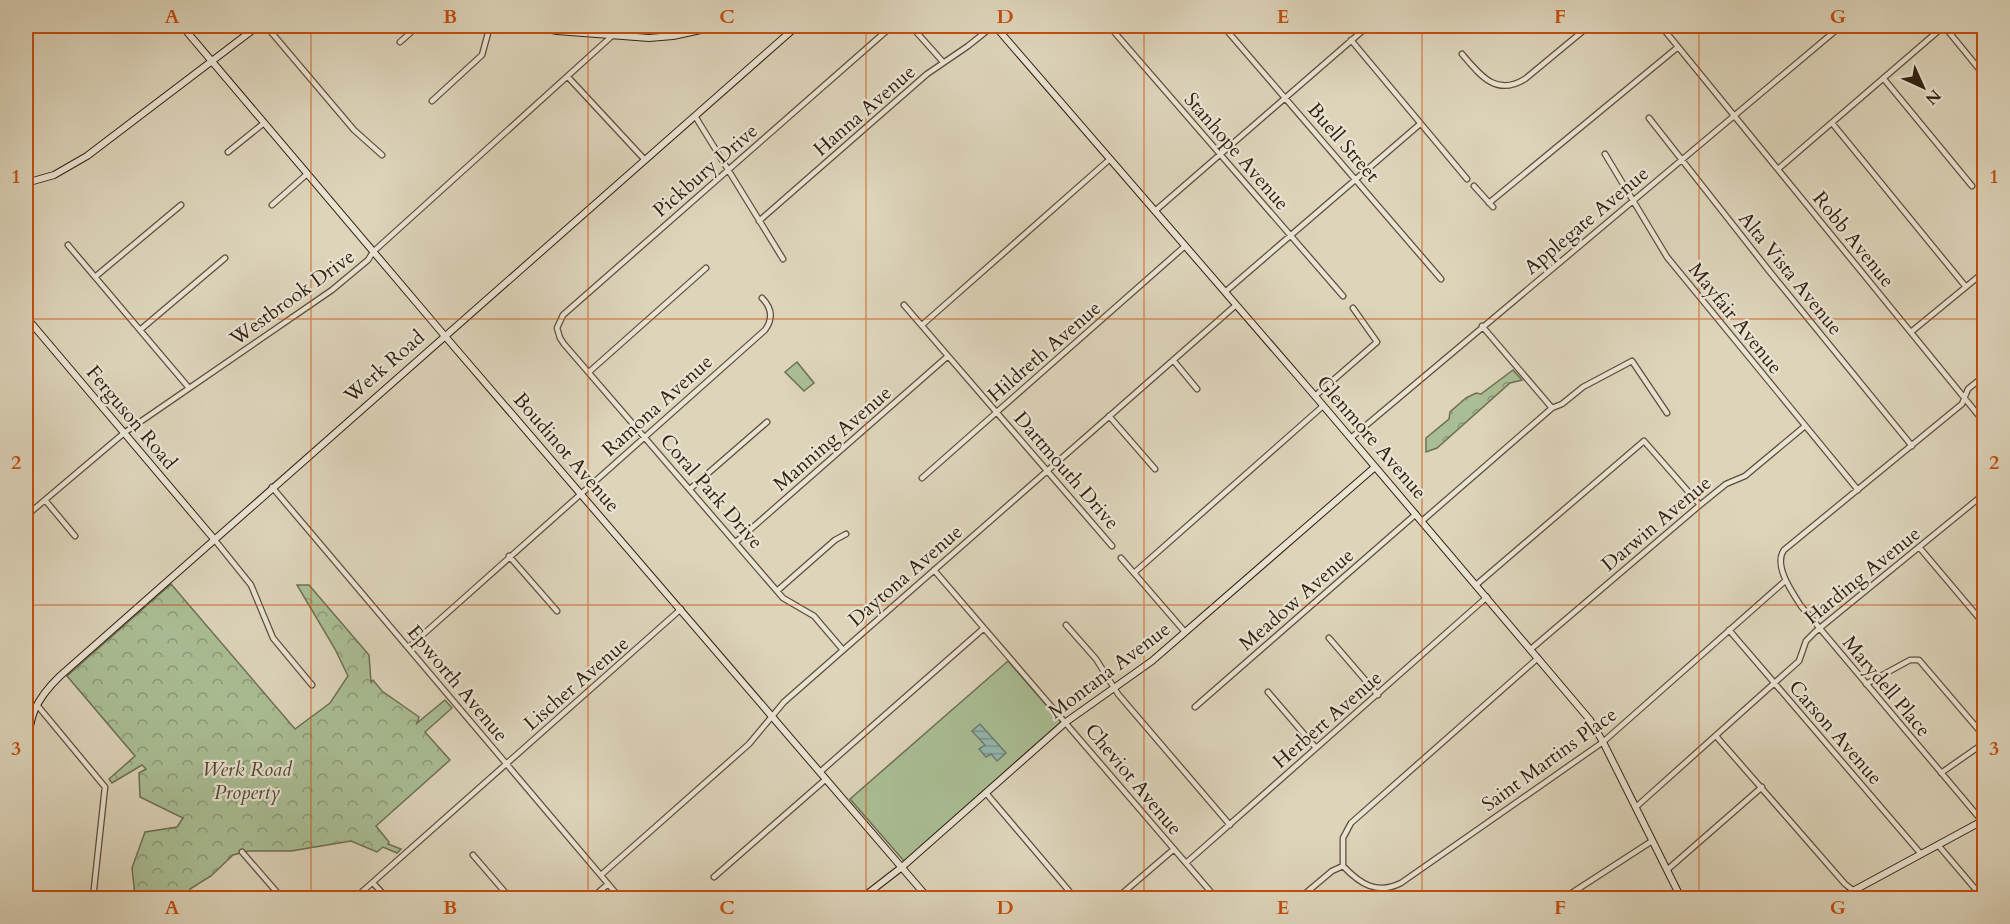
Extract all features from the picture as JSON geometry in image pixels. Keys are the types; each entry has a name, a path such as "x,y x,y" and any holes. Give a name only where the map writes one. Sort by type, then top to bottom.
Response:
{"street":[{"name":"Boudinot Avenue","path":"182,26 928,898"},
{"path":"26,183 54,175 81,160 258,26"},
{"path":"266,26 354,130 382,155"},
{"path":"400,42 418,26"},
{"path":"432,101 482,55 490,26"},
{"path":"532,26 557,31 661,38 719,26"},
{"path":"622,36 625,26"},
{"name":"Werk Road","path":"26,753 31,719 36,705 60,676 797,26"},
{"name":"Pickbury Drive","path":"564,344 557,328 563,315 892,26"},
{"path":"911,26 943,62"},
{"name":"Hanna Avenue","path":"759,221 943,62 994,26"},
{"name":"Glenmore Avenue","path":"994,26 1315,396 1590,720 1604,742 1681,898"},
{"name":"Stanhope Avenue","path":"1109,26 1343,296"},
{"name":"Buell Street","path":"1223,26 1441,279"},
{"path":"1155,211 1368,26"},
{"path":"1462,54 1479,75 1491,83 1503,86 1515,84 1526,79 1589,26"},
{"name":"Robb Avenue","path":"1661,26 1984,422"},
{"name":"Applegate Avenue","path":"1351,438 1841,26"},
{"path":"1778,170 1944,26 1984,75"},
{"name":"Westbrook Drive","path":"26,516 124,433 333,290 613,35"},
{"path":"1351,40 1467,179"},
{"path":"1474,186 1491,205 1678,47"},
{"path":"568,77 645,160"},
{"path":"1884,80 1971,186"},
{"path":"694,116 783,260"},
{"name":"Alta Vista Avenue","path":"1649,118 1770,272 1912,446"},
{"path":"228,152 264,123"},
{"path":"1832,123 1966,287"},
{"path":"1225,292 1420,124"},
{"name":"Mayfair Avenue","path":"1605,154 1671,262 1858,490"},
{"path":"922,325 1110,159"},
{"path":"273,205 308,174"},
{"path":"95,277 181,205"},
{"path":"68,245 189,388"},
{"name":"Hildreth Avenue","path":"922,478 1185,246"},
{"path":"140,330 225,258"},
{"path":"589,372 706,268"},
{"path":"1911,332 1984,272"},
{"name":"Ramona Avenue","path":"409,646 765,330 770,322 770,312 767,303 762,298"},
{"name":"Dartmouth Drive","path":"904,305 1112,546"},
{"name":"Daytona Avenue","path":"601,875 749,744 784,702 1236,305"},
{"path":"1315,396 1377,342 1353,308"},
{"name":"Ferguson Road","path":"26,317 214,538"},
{"path":"1482,326 1552,408"},
{"name":"Coral Park Drive","path":"564,344 777,591 788,602 814,616 843,650"},
{"name":"Manning Avenue","path":"736,542 948,356"},
{"path":"1173,360 1197,389"},
{"path":"1422,521 1552,408 1562,404 1583,387 1632,361 1667,413"},
{"path":"1858,490 1962,404 1968,389 1984,376"},
{"path":"1134,573 1323,406"},
{"path":"1109,416 1155,469"},
{"path":"690,489 766,422"},
{"name":"Darwin Avenue","path":"1531,650 1700,505 1726,484 1745,476 1804,426"},
{"path":"1476,585 1644,441 1700,505"},
{"name":"Montana Avenue","path":"862,898 902,867 1066,723 1152,661 1375,467"},
{"name":"Epworth Avenue","path":"272,487 409,646 620,898"},
{"name":"Marydell Place","path":"1858,490 1784,550 1780,556 1785,581 1819,629 1983,820"},
{"name":"Harding Avenue","path":"1636,807 1799,662 1806,640 1984,494"},
{"path":"45,500 75,536"},
{"name":"Meadow Avenue","path":"1195,707 1416,514"},
{"path":"777,591 835,540 846,534"},
{"path":"214,538 251,585 273,638 312,685"},
{"path":"1919,547 1984,624"},
{"path":"509,556 557,611"},
{"name":"Dartmouth Drive","path":"1121,558 1185,632"},
{"name":"Cheviot Avenue","path":"934,570 1216,898"},
{"name":"Saint Martins Place","path":"1343,866 1365,885 1377,889 1395,886 1604,742 1785,581"},
{"name":"Herbert Avenue","path":"1186,863 1487,597"},
{"name":"Lischer Avenue","path":"356,898 681,609"},
{"path":"1066,624 1096,659 1114,688 1230,825"},
{"path":"820,772 984,628"},
{"name":"Carson Avenue","path":"1729,630 1921,854"},
{"path":"1329,638 1378,694"},
{"path":"1307,892 1332,871 1343,866 1343,838 1351,823 1538,658"},
{"path":"1866,684 1910,660 1919,660 1984,736"},
{"path":"1268,692 1316,748"},
{"path":"36,705 105,787 93,898"},
{"path":"1716,736 1845,884 1863,898"},
{"path":"1941,773 1984,743"},
{"path":"714,877 826,779"},
{"path":"1667,870 1762,787"},
{"path":"986,793 1075,898"},
{"path":"1840,898 1983,820"},
{"path":"1564,898 1652,841"},
{"path":"1938,845 1983,898"},
{"path":"1117,898 1174,849"},
{"path":"242,852 282,898"},
{"path":"474,855 510,898"},
{"path":"373,883 387,898"},
{"path":"592,898 608,884"}],"green space":[{"path":"797,362 814,383 804,391 785,372"},
{"path":"1513,370 1522,380 1510,383 1437,448 1426,452 1426,438 1449,419 1450,412 1466,398 1476,393 1481,394"},
{"name":"Werk Road Property","path":"171,584 295,729 330,703 348,676 335,649 297,585 309,585 369,655 371,682 373,680 382,691 419,717 417,723 445,700 452,708 425,732 450,760 376,826 389,842 388,844 401,849 397,853 383,847 377,852 351,841 291,851 248,851 233,855 211,876 190,889 187,898 148,898 135,895 132,868 145,832 177,827 183,818 140,797 139,773 146,769 142,765 112,783 109,779 135,756 67,676"},
{"path":"1008,661 1061,722 904,861 850,799"}],"water":[{"path":"980,724 1006,753 997,761 991,754 986,757 979,749 985,745 972,731"}]}
